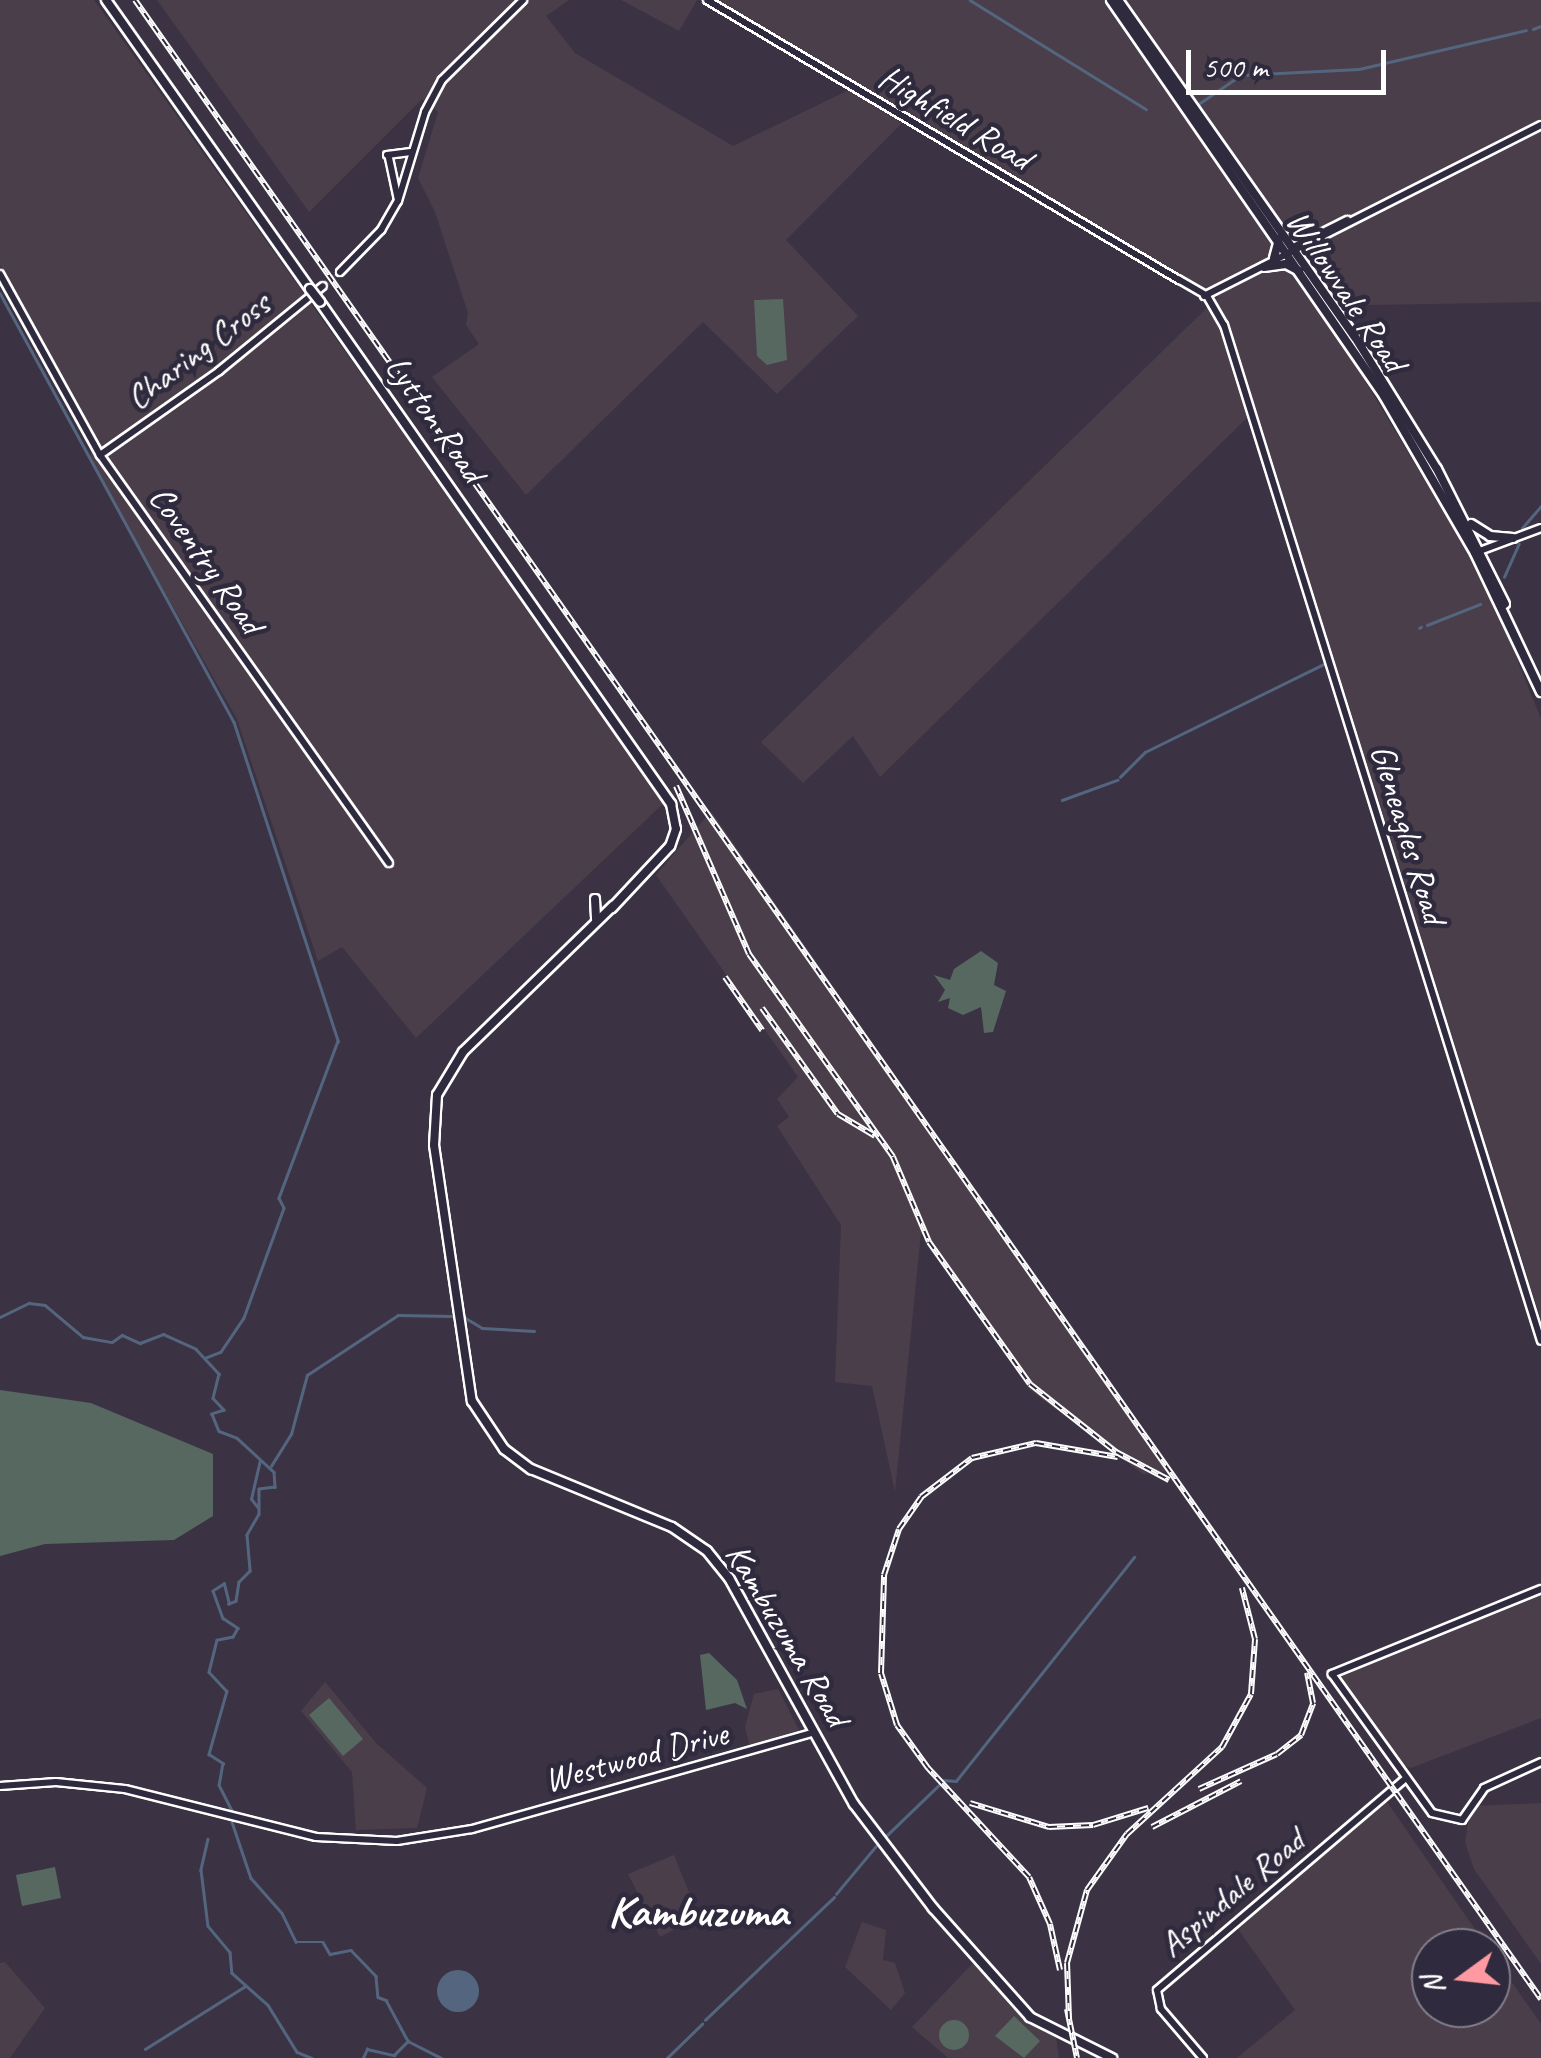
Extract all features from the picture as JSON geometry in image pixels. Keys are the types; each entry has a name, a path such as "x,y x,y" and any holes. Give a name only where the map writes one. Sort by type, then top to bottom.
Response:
{"main road":[{"name":"Lytton Road","path":"104,0 667,796"},
{"name":"Willowvale Road","path":"1114,0 1291,251 1302,274 1384,396 1487,563 1513,628"},
{"path":"1274,258 1282,238 1305,243 1301,260"},
{"name":"Willowvale Road","path":"1291,251 1301,260 1464,518 1541,692"},
{"path":"1264,267 1286,264 1302,274"},
{"path":"1464,518 1485,534 1513,538"},
{"path":"1487,563 1493,547"},
{"name":"Kambuzuma Road","path":"526,990 673,841 676,817 667,796"},
{"path":"595,898 596,920"},
{"name":"Kambuzuma Road","path":"613,906 455,1061 434,1110 472,1401 500,1444 531,1469 672,1527 708,1551 873,1832 1016,2004 1112,2058"}],"street":[{"path":"340,272 381,230 398,201 412,151 442,80 523,0"},
{"name":"Highfield Road","path":"707,0 1204,295"},
{"path":"1192,284 1224,285 1264,267 1541,124"},
{"path":"398,201 388,156 412,151"},
{"path":"1204,295 1291,251"},
{"name":"Coventry Road","path":"0,274 100,455 390,863"},
{"name":"Highfield Road","path":"1178,279 1192,284 1204,295"},
{"path":"1224,285 1220,298 1224,325"},
{"name":"Charing Cross","path":"100,455 219,372 323,286"},
{"name":"Gleneagles Road","path":"1204,295 1224,325 1541,1342"},
{"name":"Gleneagles Road","path":"1204,295 1229,341"},
{"path":"1479,552 1541,528"},
{"path":"1541,1589 1333,1669 1404,1780 1429,1810 1462,1820 1484,1788 1541,1762"},
{"name":"Westwood Drive","path":"0,1786 56,1782 125,1789 347,1841 424,1839 472,1829 814,1732"},
{"name":"Aspindale Road","path":"1203,2058 1161,2009 1157,1990 1404,1780"}],"shaded area":[{"path":"0,0 94,0 666,801 416,1038 342,947 318,961 237,719 89,459 95,442 0,265"},
{"path":"157,0 569,0 546,16 575,53 733,146 849,90 902,123 786,240 858,316 777,394 703,322 526,495 432,377 479,344 466,325 468,313 435,212 418,178 438,112 422,99 309,212"},
{"path":"621,0 697,0 679,31"},
{"path":"711,0 1541,0 1541,302 1320,306 1486,582 1541,719 1541,1320 1256,409 880,777 853,736 803,783 761,742 1218,297"},
{"path":"711,811 1171,1471 1143,1474 1030,1390 921,1233 895,1492 872,1386 835,1382 841,1225 777,1126 789,1117 777,1099 798,1077 656,875"},
{"path":"1541,1592 1541,1718 1411,1768 1397,1762 1334,1671"},
{"path":"325,1682 377,1744 427,1788 417,1828 356,1830 352,1772 301,1711"},
{"path":"778,1689 799,1730 750,1747 745,1727 754,1694"},
{"path":"1385,1799 1474,1928 1411,1928 1411,2028 1511,2028 1511,1981 1541,2024 1541,2058 1237,2058 1295,2010 1238,1929"},
{"path":"1541,1803 1541,1964 1474,1869 1465,1842 1471,1806"},
{"path":"674,1855 699,1917 660,1937 628,1874"},
{"path":"862,1922 886,1930 883,1960 895,1963 905,1993 891,2010 845,1967"},
{"path":"5,1962 45,2008 10,2058 0,2058 0,1963"},
{"path":"974,1962 1012,2008 1056,2037 1059,2058 948,2058 912,2027"}],"green space":[{"path":"783,299 787,360 767,365 757,356 754,300"},
{"path":"981,951 998,963 994,985 1006,991 993,1032 984,1033 981,1007 963,1015 948,1008 950,998 938,1002 945,990 934,975 950,980 954,969"},
{"path":"0,1390 91,1403 213,1454 213,1516 174,1540 45,1544 0,1556"},
{"path":"709,1653 737,1680 747,1709 735,1703 706,1710 700,1655"},
{"path":"329,1698 363,1739 343,1756 309,1715"},
{"path":"55,1867 61,1898 22,1906 16,1875"},
{"path":"1014,2016 1040,2041 1024,2058 995,2036"},
{"path":"954,2020 968,2029 969,2035 960,2049 954,2050 940,2041 939,2035 948,2021"}],"water":[{"path":"458,1970 473,1976 479,1991 473,2006 458,2012 443,2006 437,1991 443,1976"}],"waterway":[{"path":"970,0 1146,109"},
{"path":"1533,29 1541,26"},
{"path":"1197,105 1241,75 1359,69 1526,30"},
{"path":"0,293 234,722 338,1041 279,1198 284,1208 244,1318 221,1352 206,1358"},
{"path":"1522,528 1541,506"},
{"path":"1504,577 1519,544"},
{"path":"1427,625 1480,604"},
{"path":"1120,777 1145,752 1324,664"},
{"path":"1062,800 1117,780"},
{"path":"0,1317 29,1303 45,1305 83,1337 112,1342 122,1335 140,1343 163,1334 196,1349 219,1374 213,1398 224,1410 212,1414 219,1431 237,1438 274,1472 275,1487 259,1489 259,1514 247,1535 250,1571 239,1582 236,1601 229,1604 224,1584 213,1591 223,1618 238,1628 233,1637 217,1640 209,1672 227,1691 209,1754 223,1763 219,1785 233,1812"},
{"path":"271,1466 291,1434 307,1375 398,1315 452,1316"},
{"path":"464,1317 482,1328 534,1331"},
{"path":"258,1508 251,1499 260,1461"},
{"path":"943,1780 956,1781 1134,1557"},
{"path":"883,1839 939,1785"},
{"path":"232,1822 251,1878 282,1913 296,1942 323,1942 330,1954 351,1950 376,1976 378,1997 386,2000 408,2041 442,2058"},
{"path":"208,1839 201,1870 208,1926 230,1952 232,1973 268,2005 297,2052 312,2058"},
{"path":"836,1894 876,1846"},
{"path":"705,2020 834,1897"},
{"path":"145,2049 244,1987"},
{"path":"667,2058 702,2024"},
{"path":"363,2058 367,2049 394,2055 408,2041"}],"tunnel":[{"path":"323,286 340,272"}],"railway":[{"path":"135,0 1541,1999"},
{"path":"676,786 749,954 893,1157 929,1242 1030,1384 1116,1452 1169,1480"},
{"path":"725,977 762,1030"},
{"path":"762,1008 838,1114 875,1136"},
{"path":"1060,1970 1050,1924 1029,1877 928,1768 897,1725 881,1673 884,1575 899,1529 921,1497 972,1458 1036,1443 1118,1457"},
{"path":"1069,2019 1067,1963 1087,1890 1127,1834 1222,1747 1251,1694 1255,1639 1242,1588"},
{"path":"1199,1789 1277,1754 1301,1735 1313,1703 1307,1673"},
{"path":"1152,1827 1241,1781"},
{"path":"970,1803 1049,1827 1093,1825 1148,1808"},
{"path":"1067,2009 1077,2058"}],"district":[{"name":"Kambuzuma","path":"698,1912"}]}
